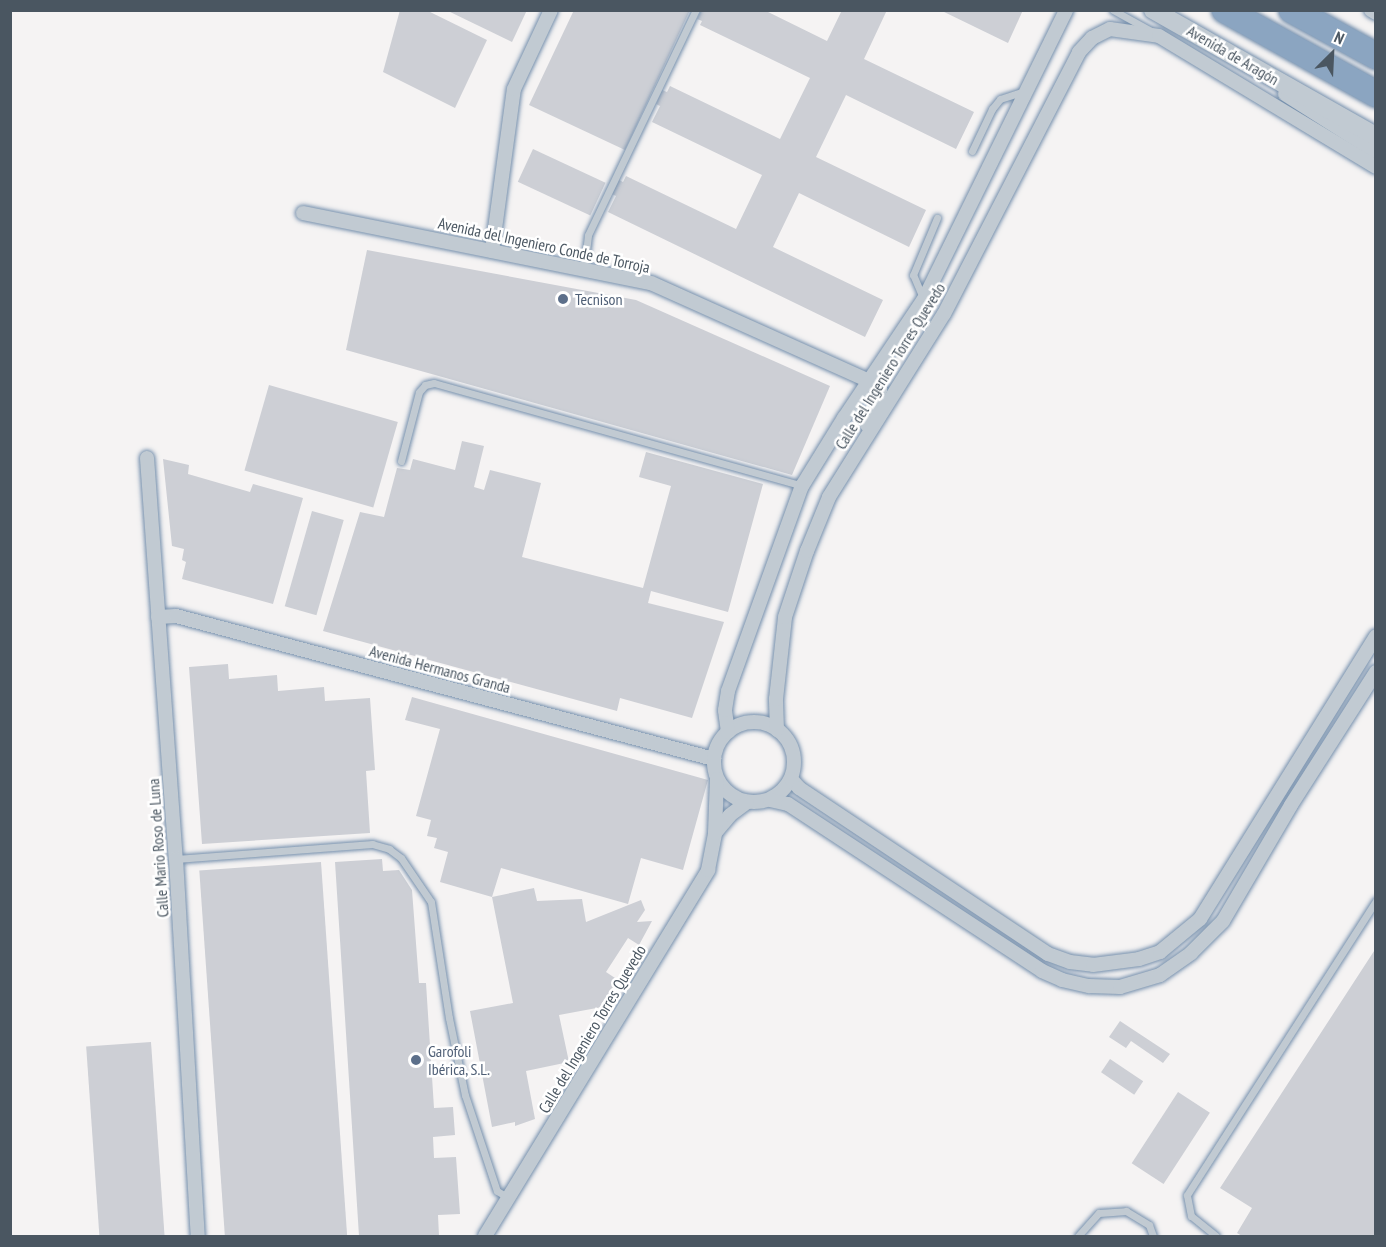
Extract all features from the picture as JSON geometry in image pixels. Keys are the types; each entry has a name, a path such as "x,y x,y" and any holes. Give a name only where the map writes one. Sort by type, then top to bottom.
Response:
{"highway":[{"path":"1225,10 1376,94"},
{"path":"1292,10 1376,56"}],"street":[{"path":"492,251 514,89 551,10"},
{"name":"Calle del Ingeniero Torres Quevedo","path":"728,732 724,710 729,691 802,486 844,418 924,299 1066,10"},
{"path":"1371,10 1376,13"},
{"path":"1158,13 1376,152"},
{"name":"Avenida de Aragón","path":"1158,13 1376,136"},
{"name":"Calle del Ingeniero Torres Quevedo","path":"777,730 776,699 785,617 807,551 829,497 944,314 1079,52 1092,38 1110,29 1159,36"},
{"path":"1159,36 1376,167"},
{"name":"Avenida del Ingeniero Conde de Torroja","path":"303,213 651,283 869,381"},
{"path":"858,449 880,389 869,381"},
{"name":"Calle Mario Roso de Luna","path":"147,458 176,859 198,1236"},
{"name":"Avenida Hermanos Granda","path":"158,617 176,616 714,759"},
{"path":"791,779 799,788 1048,954 1070,962 1093,966 1139,959 1160,952 1200,919 1376,636"},
{"path":"770,800 779,794 791,779 794,757 791,746 777,730 768,725 747,723 728,732 721,740 714,759 717,779 727,792 747,802 770,800 788,804 1042,971 1062,980 1089,986 1120,987 1160,975 1191,953 1223,921 1291,805 1376,672"},
{"name":"Calle del Ingeniero Torres Quevedo","path":"485,1236 708,870 715,833 717,779"},
{"path":"715,833 730,815 747,802"}],"lane":[{"path":"584,268 588,235 696,10"},
{"path":"1113,10 1159,36"},
{"path":"972,151 992,109 1000,99 1027,90"},
{"path":"924,299 913,276 937,218"},
{"path":"401,461 419,392 425,385 434,383 802,486"},
{"path":"176,859 372,844 389,849 401,858 431,902 449,1018 465,1095 497,1191 509,1198"},
{"path":"1216,1236 1191,1216 1187,1195 1376,901"},
{"path":"1078,1236 1099,1213 1126,1211 1149,1225 1153,1236"}],"building":[{"path":"400,10 426,10 487,40 455,108 383,72"},
{"path":"446,10 527,10 512,42"},
{"path":"574,10 690,10 625,150 529,105"},
{"path":"701,10 764,10 827,41 842,10 887,10 864,59 974,112 956,149 846,95 816,157 926,210 909,247 799,193 773,247 883,300 865,337 608,212 616,196 612,194 619,180 623,182 626,176 736,229 762,175 652,122 660,106 656,104 662,90 667,92 670,86 780,139 810,78 700,25 702,21 697,19"},
{"path":"940,10 1023,10 1008,43"},
{"path":"533,149 606,183 590,215 518,182"},
{"path":"367,250 636,300 830,386 792,475 346,350"},
{"path":"269,385 398,422 373,507 244,471"},
{"path":"462,441 484,446 474,487 484,490 490,470 541,483 522,557 643,588 671,486 639,477 646,452 763,484 728,612 651,591 648,603 724,622 692,718 620,698 617,711 323,631 360,512 384,517 397,468 410,470 413,459 455,470"},
{"path":"163,459 189,465 188,474 250,492 253,484 303,498 273,604 182,579 186,562 182,560 184,549 172,546"},
{"path":"312,511 344,520 316,615 285,606"},
{"path":"228,664 229,679 277,675 278,691 324,687 325,701 370,698 375,770 366,771 370,833 202,844 189,667"},
{"path":"412,697 708,780 683,870 641,858 628,904 501,868 492,897 440,882 448,852 434,848 437,838 427,836 431,820 416,816 440,729 405,720"},
{"path":"382,859 383,871 399,870 412,890 419,983 426,983 434,1108 453,1107 455,1135 433,1137 434,1158 456,1157 460,1214 438,1215 439,1236 359,1236 335,862"},
{"path":"321,862 347,1236 225,1236 199,871"},
{"path":"534,888 537,901 582,899 586,922 641,900 645,910 637,922 652,921 639,945 628,938 606,972 618,980 602,1007 559,1015 569,1062 526,1071 535,1119 515,1126 515,1122 492,1127 470,1011 513,1003 492,897"},
{"path":"1376,948 1376,1236 1242,1236 1237,1233 1252,1208 1220,1188"},
{"path":"1120,1021 1170,1054 1163,1063 1131,1041 1126,1048 1109,1037"},
{"path":"151,1042 165,1236 99,1236 86,1047"},
{"path":"1110,1059 1143,1081 1134,1095 1101,1072"},
{"path":"1178,1092 1210,1113 1164,1184 1132,1163"}],"place":[{"name":"Tecnison","path":"563,299"},
{"name":"Garofoli Ibérica, S.L.","path":"416,1060"}]}
